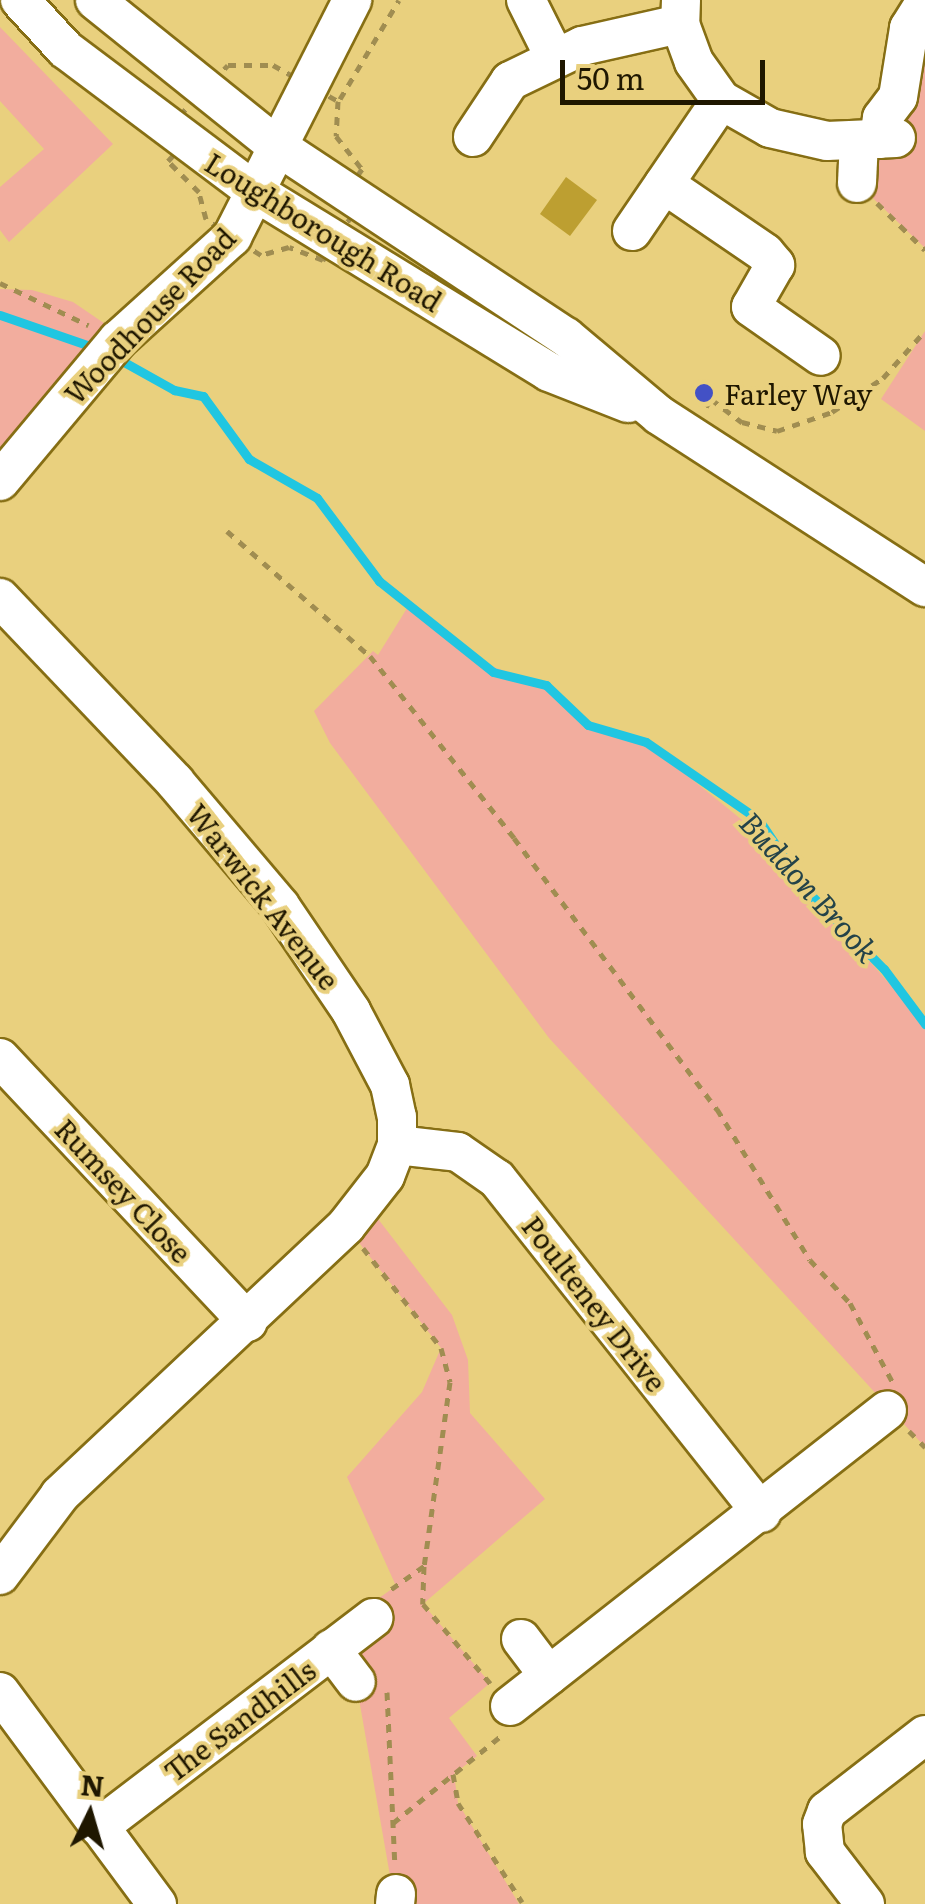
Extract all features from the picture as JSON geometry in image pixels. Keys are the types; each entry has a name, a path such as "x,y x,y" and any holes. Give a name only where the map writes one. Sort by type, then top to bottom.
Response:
{"street":[{"name":"Loughborough Road","path":"20,0 79,60 254,191 548,372 673,424"},
{"name":"Loughborough Road","path":"95,0 274,144 566,337 673,424 925,587"},
{"path":"254,191 274,144 352,0"},
{"path":"857,184 878,139 882,118 898,97 909,28 925,2"},
{"path":"532,8 540,66"},
{"path":"474,136 510,81 680,12 694,62 721,100 770,128 827,141 878,139"},
{"path":"632,231 648,188 721,100"},
{"path":"648,188 765,254 774,266 751,308 821,356"},
{"name":"Woodhouse Road","path":"0,481 108,350 232,237 254,191"},
{"name":"Warwick Avenue","path":"0,598 176,782 280,906 352,1011 390,1086 397,1145"},
{"name":"Rumsey Close","path":"0,1058 248,1322"},
{"path":"0,1575 60,1494 248,1322 346,1226 385,1176 397,1145"},
{"name":"Poulteney Drive","path":"397,1145 458,1152 497,1179 762,1513"},
{"path":"510,1706 762,1513 887,1410"},
{"name":"The Sandhills","path":"99,1826 373,1618"},
{"path":"521,1639 549,1676"},
{"name":"The Sandhills","path":"331,1649 371,1685"},
{"path":"0,1692 157,1904"},
{"path":"865,1904 826,1852 822,1824 828,1811 925,1735"}],"path":[{"path":"338,101 399,0"},
{"path":"857,184 925,250"},
{"path":"0,283 108,350"},
{"path":"673,424 711,399 742,422 777,430 832,412 898,365 925,331"},
{"path":"227,531 370,656 550,886 717,1109 810,1260 850,1304 892,1375 887,1410 925,1446"},
{"path":"346,1226 447,1365 423,1604 510,1706 502,1736 392,1823"},
{"path":"373,1618 365,1608 424,1566"},
{"path":"371,1685 392,1823 396,1899"},
{"path":"454,1774 458,1803 522,1902"}],"shaded area":[{"path":"925,2 925,248 857,183"},
{"path":"0,27 113,144 9,242 0,230 0,187 44,149 0,101"},
{"path":"0,289 32,290 73,302 117,332 0,467"},
{"path":"925,331 925,431 881,399"},
{"path":"409,605 482,663 546,685 588,725 646,742 752,828 925,1024 925,1447 549,1038 330,743 314,711 373,651 378,655"},
{"path":"365,1202 452,1315 468,1360 470,1413 545,1499 423,1604 490,1683 449,1718 477,1756 454,1774 458,1803 519,1904 395,1904 356,1682 331,1649 365,1608 396,1586 347,1477 422,1392 441,1348 346,1226"}],"building":[{"path":"566,177 597,200 570,236 540,214"}],"waterway":[{"name":"Buddon Brook","path":"0,315 96,348"},
{"name":"Buddon Brook","path":"115,357 174,390 203,396 249,459 317,498 379,581 493,672 546,685 588,725 646,742 759,820 806,890 884,969 925,1024"}],"place":[{"name":"Farley Way","path":"704,393"}]}
